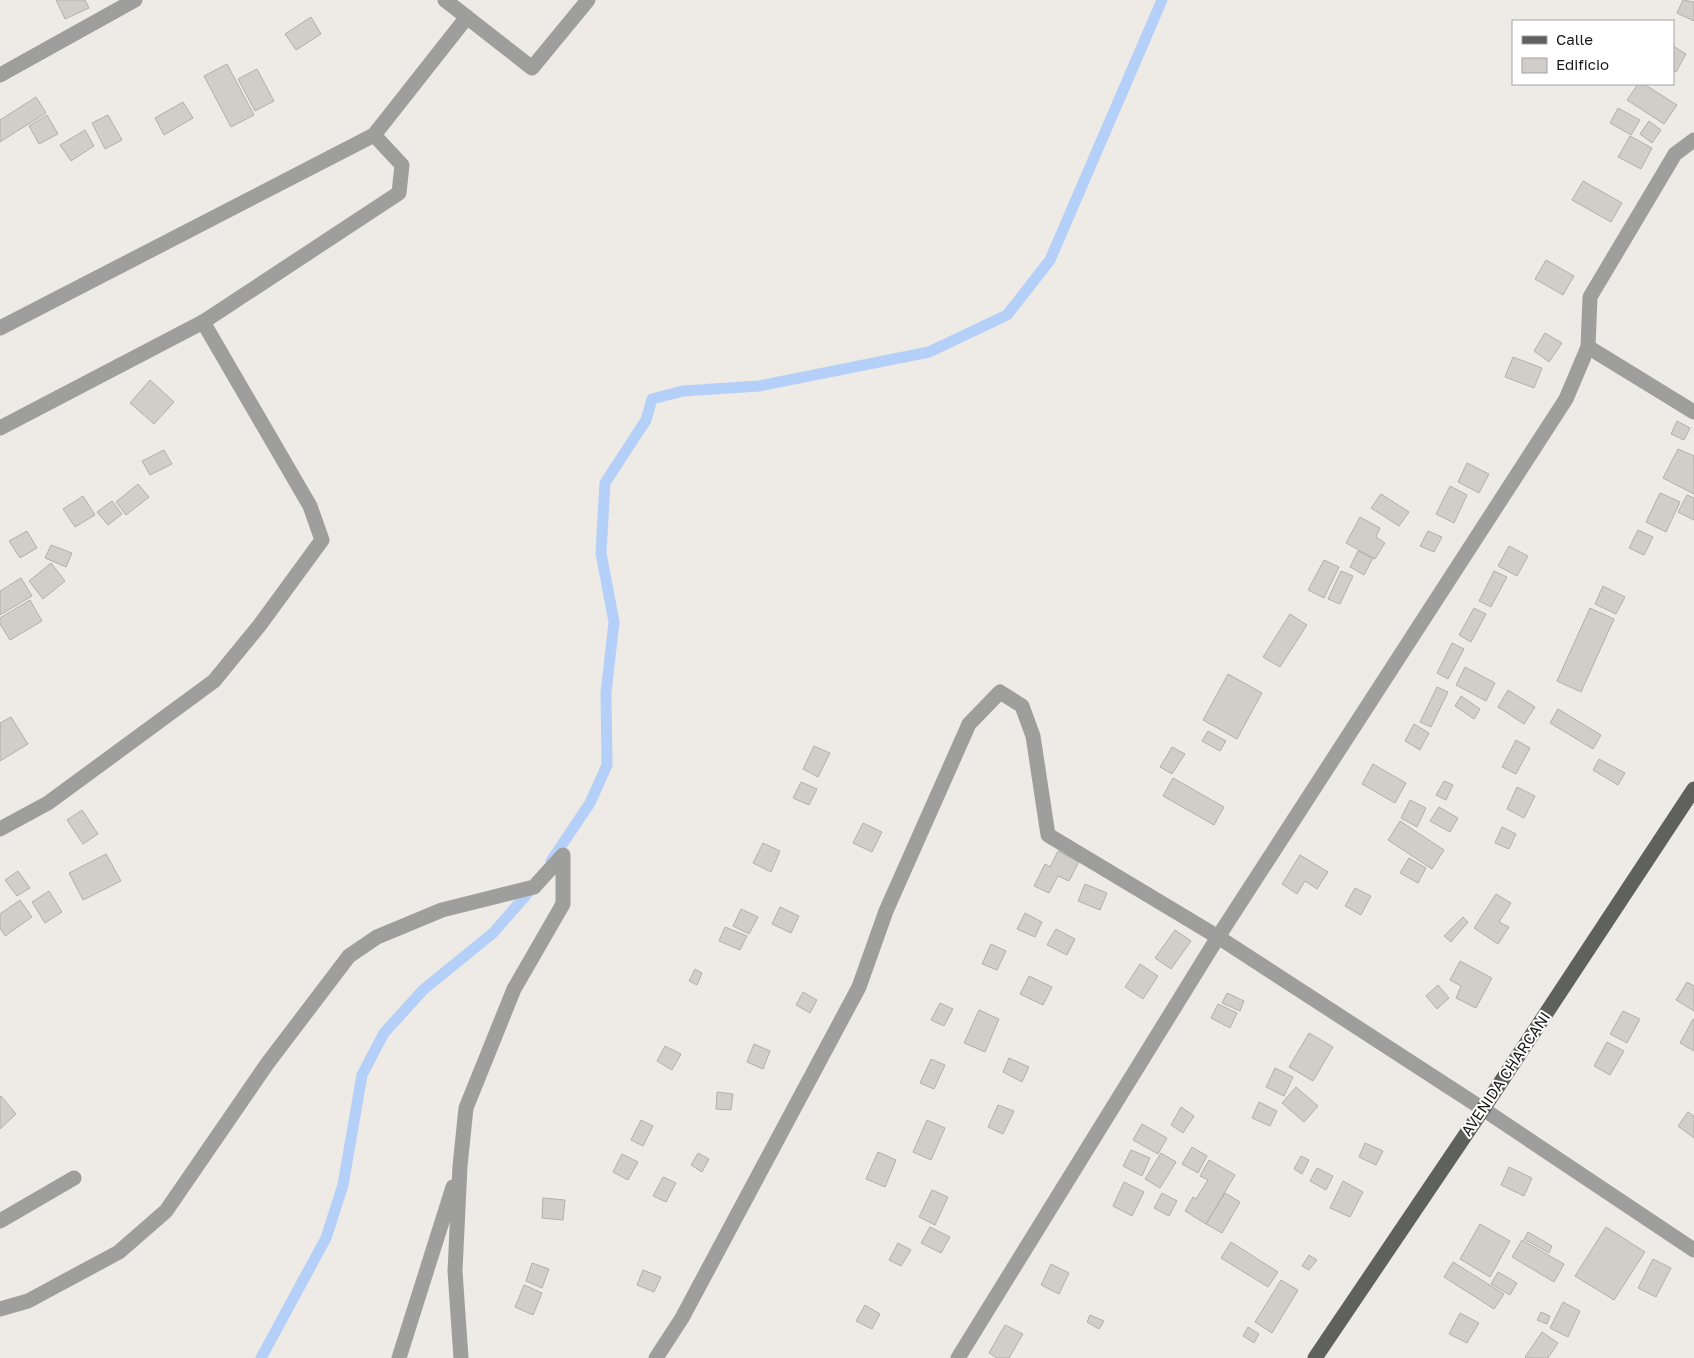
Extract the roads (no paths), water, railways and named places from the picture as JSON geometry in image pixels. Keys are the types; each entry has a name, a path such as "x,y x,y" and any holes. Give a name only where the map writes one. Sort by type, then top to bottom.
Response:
{"main road":[{"name":"AVENIDA CHARCANI","path":"1315,1358 1483,1109 1694,789"}],"street":[{"path":"0,75 135,0"},
{"path":"445,0 532,68 588,0"},
{"path":"0,328 374,135 467,17"},
{"path":"0,428 203,322 399,192 402,165 374,135"},
{"path":"958,1358 1218,937 1566,399 1588,347 1590,297 1675,154 1693,143"},
{"path":"0,829 48,803 214,681 259,626 322,540 310,506 203,322"},
{"path":"1588,347 1694,412"},
{"path":"656,1358 682,1318 859,987 886,911 969,724 1000,692 1022,706 1033,736 1048,835 1218,937 1483,1109 1694,1250"},
{"path":"0,1309 28,1301 119,1252 166,1211 267,1064 349,956 377,937 442,910 534,887 563,855 562,904 514,989 466,1108 460,1166 455,1271 461,1358"},
{"path":"399,1358 460,1166"},
{"path":"0,1221 74,1178"}],"waterway":[{"path":"551,861 590,803 607,765 606,693 614,622 601,553 605,483 646,420 652,399 683,391 759,386 929,352 1007,315 1050,260 1162,0"},
{"path":"261,1358 326,1238 343,1185 362,1075 384,1033 423,990 493,933 535,885"}]}
